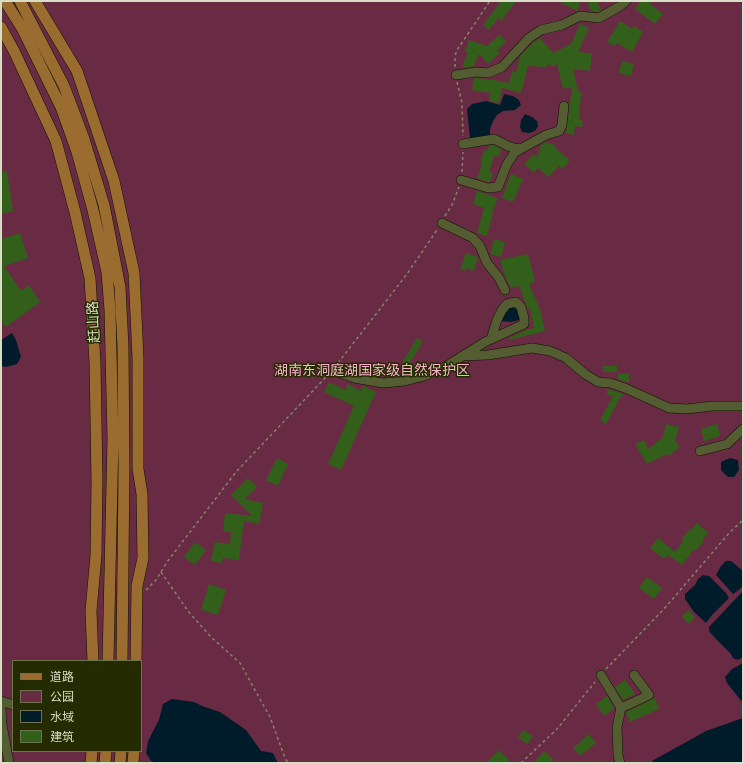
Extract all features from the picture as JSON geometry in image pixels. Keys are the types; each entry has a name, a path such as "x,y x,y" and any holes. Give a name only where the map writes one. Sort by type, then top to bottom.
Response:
{"main road":[{"name":"赶山路","path":"5,1 22,28 61,108 78,152 93,210 106,272 110,310 113,440 108,660"},
{"name":"赶山路","path":"20,1 64,86 84,139 104,205 120,288 123,347 124,467 122,660"},
{"path":"35,1 77,71 114,181 134,273 138,358 138,469 142,494 143,558 137,586 136,660"},
{"path":"1,27 56,141 75,212 90,278 95,363 97,481 96,555 90,611 93,660"},
{"path":"91,763 92,752"},
{"path":"106,752 106,763"},
{"path":"120,763 121,752"},
{"path":"134,752 134,763"}],"street":[{"path":"456,75 476,72 488,73 502,67 529,38 541,30 562,25 580,16 599,18 626,1"},
{"path":"461,180 488,188 498,187 507,164 515,152 546,135 559,131 562,125 564,106"},
{"path":"463,144 494,139 508,146 521,149"},
{"path":"442,223 473,238 480,246 487,263 499,278 505,290"},
{"path":"332,370 354,378 383,383 405,381 424,376 446,366 491,339"},
{"path":"462,356 488,355 532,348 544,350 566,358 584,374 598,382 610,383 624,388 669,408 687,409 712,406 743,406"},
{"path":"700,451 727,444 743,429"},
{"path":"621,708 649,695 634,674"},
{"path":"601,675 621,708 617,727 618,755 620,763"},
{"path":"1,700 12,705"},
{"path":"1,709 2,725 9,763"}],"path":[{"path":"136,601 156,580 198,521 236,472 332,370 407,274 442,223 458,192 463,162 462,103 456,75 455,56 457,50 490,1"},
{"path":"521,763 556,729 601,675 664,609 730,532 743,520"},
{"path":"161,572 188,611 206,632 240,664 270,717 288,763"}],"green space":[{"name":"湖南东洞庭湖国家级自然保护区","path":"1,1 743,1 743,763 1,763"}],"water":[{"path":"504,94 513,96 519,100 521,105 515,110 503,111 497,115 490,129 490,135 470,138 467,109 472,104 486,101 500,105"},
{"path":"525,114 537,121 538,126 535,131 529,133 522,132 520,127 521,120"},
{"path":"515,306 521,316 519,320 511,322 500,321 502,313"},
{"path":"12,333 16,340 21,357 17,364 6,367 1,366 1,340"},
{"path":"730,458 738,460 739,470 734,477 728,477 721,470 721,462"},
{"path":"726,561 731,561 743,571 743,585 733,594 716,575"},
{"path":"703,575 709,576 729,598 706,623 694,612 685,599 685,594"},
{"path":"743,591 743,657 738,660 733,658 731,654 714,637 709,631 709,627"},
{"path":"743,663 743,703 727,683 725,677 732,669"},
{"path":"172,699 194,702 220,712 246,730 261,751 273,753 278,763 157,763 151,761 146,753 148,741 159,720 163,704"},
{"path":"743,718 743,763 654,763 652,761 706,731"}],"building":[{"path":"501,1 516,1 501,21 498,18 489,30 483,25"},
{"path":"558,1 577,1 580,3 577,11"},
{"path":"587,1 597,1 601,10 598,12 591,11"},
{"path":"640,1 652,1 650,4 663,14 655,24 635,9"},
{"path":"620,21 632,29 634,26 643,32 632,52 617,43 615,46 607,42"},
{"path":"580,24 589,28 578,52 592,53 590,71 573,69 578,91 582,92 579,120 583,121 582,127 575,126 574,135 566,133 572,87 563,89 557,64 552,67 550,64 545,67 528,66 521,93 502,88 499,103 489,101 491,93 472,90 474,78 509,83 512,71 516,72 520,56 533,43 540,38 553,53 571,44"},
{"path":"499,35 506,41 497,51 500,53 488,64 479,54 474,66 465,68 462,66 468,53 465,52 469,40 487,46"},
{"path":"622,61 634,64 631,76 619,73"},
{"path":"546,142 555,145 555,148 570,160 563,169 559,166 548,177 538,168 534,173 524,164 533,154 537,157 541,145"},
{"path":"493,145 501,149 499,157 494,156 489,172 493,174 489,182 477,178 482,165 480,164 484,150 487,151 489,146"},
{"path":"7,171 13,211 1,214 1,172"},
{"path":"511,174 523,179 513,202 502,198"},
{"path":"477,191 498,198 492,213 487,236 477,233 484,208 473,204"},
{"path":"20,233 28,258 4,266 21,291 29,285 40,302 6,327 1,320 1,239"},
{"path":"494,239 505,242 501,257 490,254"},
{"path":"466,253 478,257 474,271 467,268 466,271 460,269"},
{"path":"528,254 535,282 529,284 540,309 545,331 509,340 509,338 534,328 530,308 528,309 519,286 511,288 500,260"},
{"path":"417,338 423,341 408,366 402,363"},
{"path":"603,366 617,366 617,372 603,372"},
{"path":"629,373 629,382 618,379 618,374"},
{"path":"329,382 345,390 348,384 361,391 363,386 376,392 341,470 328,464 354,406 324,392"},
{"path":"607,389 623,394 623,396 621,396 606,424 600,420 613,396 607,395"},
{"path":"666,424 679,427 675,441 680,447 669,456 667,454 647,464 635,444 644,440 648,449 663,437"},
{"path":"717,424 720,436 704,441 701,429"},
{"path":"277,458 288,464 278,486 266,480"},
{"path":"248,478 257,487 245,499 263,503 259,524 244,521 239,560 223,558 222,563 211,561 215,542 230,544 231,532 223,531 225,513 252,516 231,495"},
{"path":"697,523 708,533 702,540 704,541 696,550 694,549 682,565 668,555 664,559 650,548 658,538 675,552 684,540 682,538"},
{"path":"195,542 206,550 195,565 184,557"},
{"path":"647,577 662,588 654,599 639,588"},
{"path":"209,584 226,590 218,615 201,610"},
{"path":"689,610 695,618 688,624 682,616"},
{"path":"625,680 635,694 623,700 615,687"},
{"path":"607,696 614,708 604,716 596,704"},
{"path":"655,698 659,709 630,722 626,712"},
{"path":"523,730 533,736 528,744 518,738"},
{"path":"589,734 596,743 580,756 573,748"},
{"path":"499,750 511,763 486,763"},
{"path":"544,751 553,759 550,763 533,763"}]}
